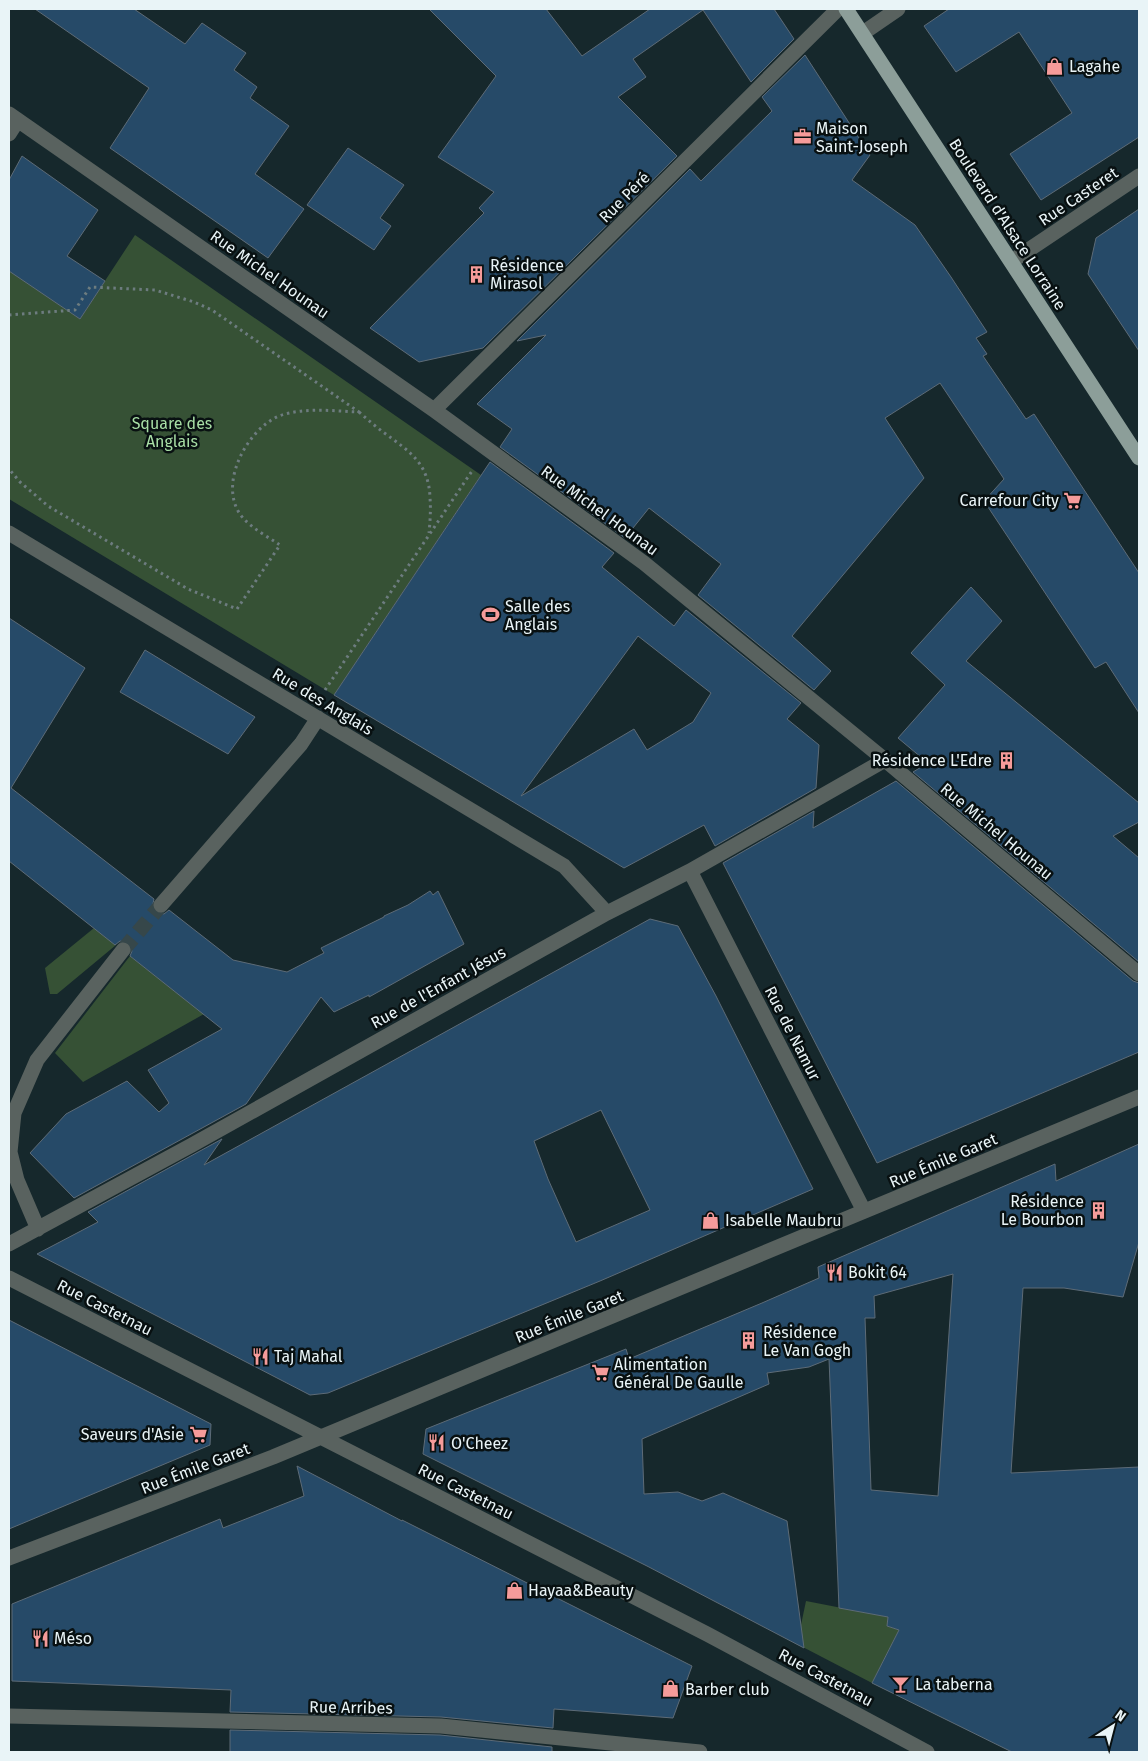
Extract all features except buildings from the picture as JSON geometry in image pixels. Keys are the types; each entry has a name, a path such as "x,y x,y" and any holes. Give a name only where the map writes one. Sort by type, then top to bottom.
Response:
{"main road":[{"name":"Boulevard d'Alsace Lorraine","path":"846,9 1139,458"}],"street":[{"name":"Rue Péré","path":"434,410 838,9"},
{"path":"863,33 898,9"},
{"name":"Rue Michel Hounau","path":"13,117 434,410 644,563 885,760 1139,974"},
{"path":"9,134 13,117"},
{"name":"Rue Casteret","path":"1012,261 1139,176"},
{"name":"Rue des Anglais","path":"9,533 564,866 607,912"},
{"path":"161,905 301,744 314,716"},
{"name":"Rue de l'Enfant Jésus","path":"9,1244 192,1145 607,912 690,870 885,760"},
{"name":"Rue de Namur","path":"690,870 864,1211"},
{"path":"38,1228 17,1180 10,1152 14,1113 37,1060 123,950"},
{"name":"Rue Émile Garet","path":"9,1558 322,1437 1139,1097"},
{"name":"Rue Castetnau","path":"9,1278 707,1634 865,1718 899,1747 927,1752"},
{"name":"Rue Arribes","path":"9,1716 442,1726 696,1752"}],"path":[{"path":"9,315 75,310 90,287 155,290 212,310 359,412 382,432 411,452 424,470 430,498 429,534"},
{"path":"9,469 20,482 48,506 188,590 238,609 280,545 253,527 242,517 235,504 233,486 235,466 251,437 264,425 278,417 295,412 314,410 359,412"},
{"path":"314,716 429,534 487,448"}],"green space":[{"name":"Square des Anglais","path":"135,235 481,475 334,695 9,499 9,270 80,319"},
{"path":"94,928 116,945 57,994 50,994 45,968"},
{"path":"130,956 204,1014 83,1082 55,1053"},
{"path":"806,1601 888,1617 887,1626 899,1630 872,1683 797,1644"}],"tunnel":[{"path":"123,950 161,905"}],"place":[{"name":"Lagahe","path":"1055,66"},
{"name":"Maison Saint-Joseph","path":"802,137"},
{"name":"Résidence Mirasol","path":"476,274"},
{"name":"Carrefour City","path":"1073,500"},
{"name":"Salle des Anglais","path":"491,615"},
{"name":"Résidence L'Edre","path":"1006,760"},
{"name":"Résidence Le Bourbon","path":"1098,1210"},
{"name":"Isabelle Maubru","path":"711,1220"},
{"name":"Bokit 64","path":"834,1272"},
{"name":"Résidence Le Van Gogh","path":"749,1341"},
{"name":"Taj Mahal","path":"260,1356"},
{"name":"Alimentation Général De Gaulle","path":"600,1373"},
{"name":"Saveurs d'Asie","path":"198,1434"},
{"name":"O'Cheez","path":"437,1443"},
{"name":"Hayaa&Beauty","path":"514,1590"},
{"name":"Méso","path":"40,1638"},
{"name":"La taberna","path":"901,1684"},
{"name":"Barber club","path":"671,1689"}]}
